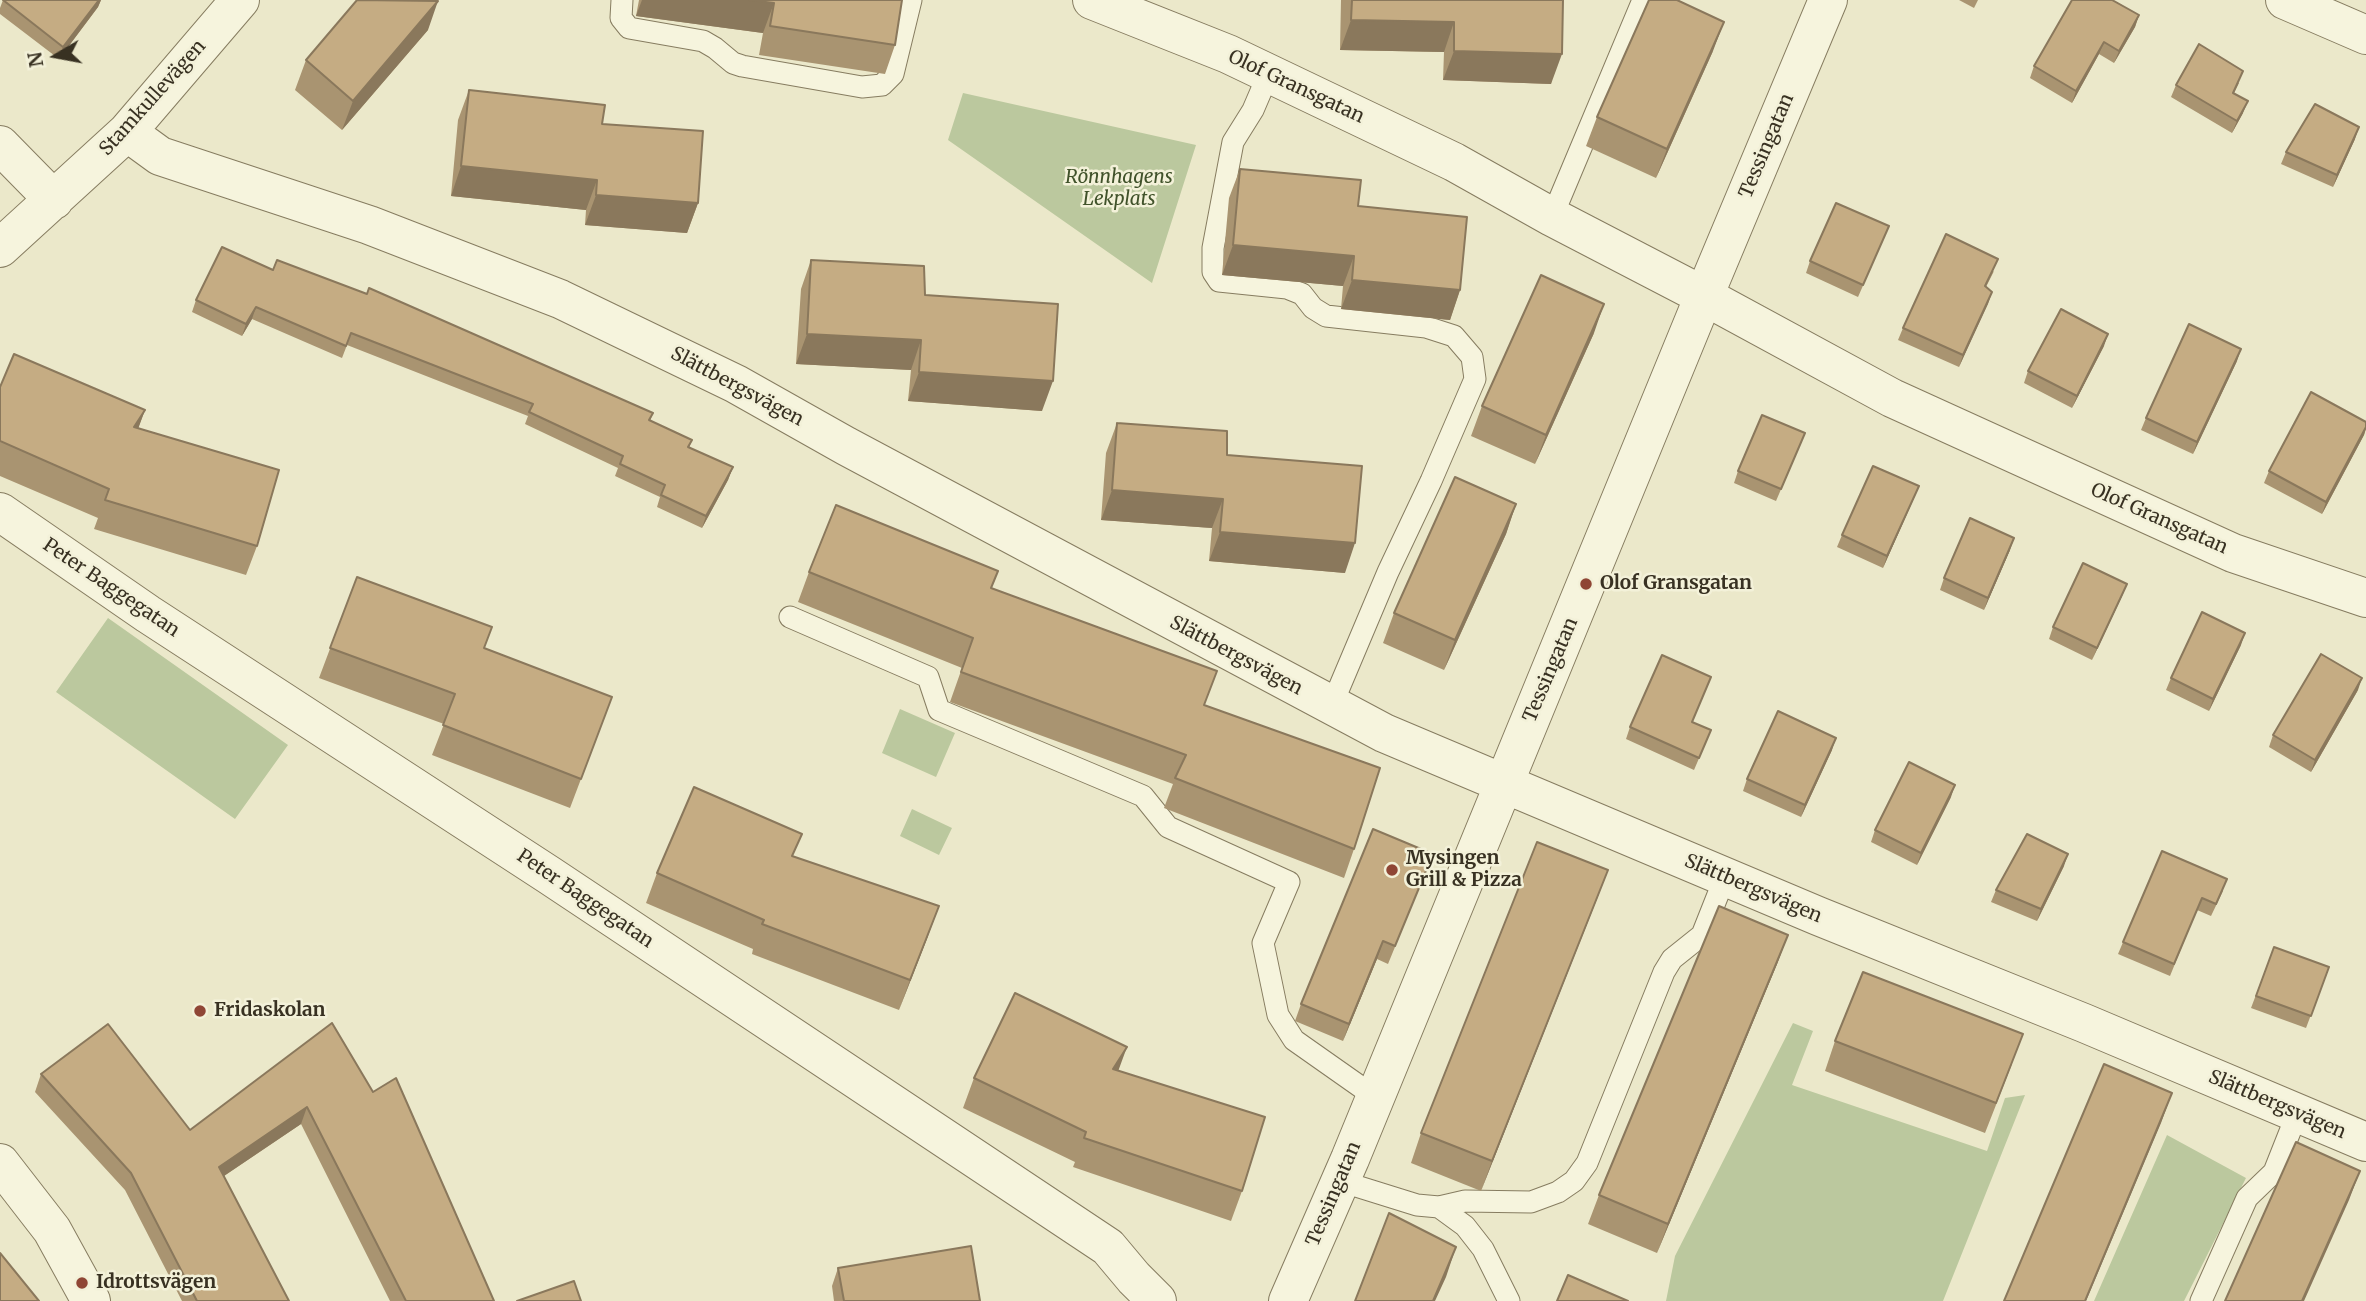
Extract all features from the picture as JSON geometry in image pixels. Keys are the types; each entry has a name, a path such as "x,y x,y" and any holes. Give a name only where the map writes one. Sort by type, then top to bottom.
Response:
{"street":[{"name":"Stamkullevägen","path":"0,248 127,132 240,0"},
{"name":"Olof Gransgatan","path":"1092,0 1228,54 1454,162 1892,398 2233,553 2366,598"},
{"name":"Tessingatan","path":"1289,1301 1828,0"},
{"path":"2285,0 2366,35"},
{"name":"Slättbergsvägen","path":"127,132 160,156 369,225 560,299 736,384 1331,707 1384,733 2366,1142"},
{"path":"0,145 54,200"},
{"name":"Peter Baggegatan","path":"0,512 148,614 549,875 1108,1247 1133,1279 1157,1301"},
{"path":"0,1163 52,1230 91,1301"}],"lane":[{"path":"622,0 621,18 629,28 702,41 741,66 862,87 882,85 893,74 911,0"},
{"path":"1552,217 1643,0"},
{"path":"1268,75 1253,110 1233,142 1213,248 1213,272 1219,281 1287,288 1302,294 1313,308 1326,316 1426,327 1454,336 1472,357 1475,379 1331,707"},
{"path":"790,617 928,677 939,710 1143,796 1168,827 1289,882 1263,943 1278,1015 1294,1040 1375,1097"},
{"path":"1340,1181 1417,1205 1439,1207 1465,1201 1531,1202 1558,1192 1574,1181 1587,1163 1664,972 1672,960 1702,935 1725,877"},
{"path":"2201,1301 2247,1198 2274,1172 2297,1114"},
{"path":"1439,1207 1465,1226 1483,1249 1508,1301"}],"green space":[{"name":"Rönnhagens Lekplats","path":"963,93 1196,145 1152,283 948,140"},
{"path":"108,618 288,745 235,819 56,692"},
{"path":"900,709 955,733 936,777 882,753"},
{"path":"912,809 952,828 939,855 900,836"},
{"path":"1793,1023 1813,1031 1792,1085 1987,1151 2005,1098 2025,1095 1943,1301 1666,1301 1675,1256"},
{"path":"2167,1135 2246,1178 2184,1301 2094,1301"}],"building":[{"path":"3,0 99,0 63,47"},
{"path":"357,0 438,1 353,101 306,60"},
{"path":"749,0 902,0 895,45 770,26 774,3"},
{"path":"1352,0 1563,0 1562,54 1454,51 1454,22 1351,20"},
{"path":"1649,0 1677,0 1724,22 1667,149 1597,117"},
{"path":"2072,0 2112,0 2139,15 2119,51 2104,42 2076,91 2034,66"},
{"path":"2199,44 2243,71 2233,93 2248,101 2237,121 2176,85"},
{"path":"469,90 605,105 602,124 703,131 698,203 596,195 597,180 461,166"},
{"path":"2315,104 2359,127 2337,175 2286,152"},
{"path":"1240,169 1361,180 1358,206 1467,217 1460,290 1352,280 1354,256 1233,245"},
{"path":"1836,203 1889,226 1863,285 1810,261"},
{"path":"1946,234 1998,259 1985,286 1992,292 1963,355 1903,328"},
{"path":"222,247 273,270 277,260 367,294 369,288 653,413 649,420 692,440 688,447 733,467 706,516 661,495 665,485 620,464 623,456 529,412 533,404 351,333 346,346 256,307 246,324 196,300"},
{"path":"811,260 924,266 925,295 1058,304 1053,381 919,372 921,340 807,334"},
{"path":"1541,275 1604,304 1546,435 1482,406"},
{"path":"2061,309 2108,334 2077,396 2028,371"},
{"path":"2189,324 2241,349 2197,442 2146,418"},
{"path":"14,354 145,410 134,427 279,470 257,546 105,500 109,489 0,441 0,387"},
{"path":"2311,392 2366,422 2366,427 2326,502 2269,471"},
{"path":"1762,415 1805,433 1781,489 1738,471"},
{"path":"1117,423 1227,431 1227,455 1362,466 1355,543 1220,532 1223,499 1112,490"},
{"path":"1873,466 1919,486 1887,556 1842,535"},
{"path":"1455,477 1516,504 1455,640 1394,613"},
{"path":"836,505 998,571 991,588 1217,671 1204,705 1380,768 1354,849 1175,778 1186,755 961,672 973,638 809,572"},
{"path":"1970,518 2014,538 1988,598 1944,578"},
{"path":"2083,563 2127,584 2097,648 2053,627"},
{"path":"357,577 492,627 484,648 612,697 581,779 443,725 455,694 330,648"},
{"path":"2202,612 2245,633 2213,699 2171,678"},
{"path":"2321,654 2362,678 2315,760 2273,735"},
{"path":"1662,655 1711,677 1692,722 1711,730 1699,758 1630,727"},
{"path":"1778,711 1836,738 1805,805 1747,779"},
{"path":"1909,762 1955,785 1921,853 1875,830"},
{"path":"694,787 802,834 792,856 939,906 910,980 762,924 764,920 657,873"},
{"path":"1373,829 1433,854 1395,946 1383,941 1349,1024 1301,1004"},
{"path":"2027,834 2068,854 2041,909 1996,890"},
{"path":"1537,842 1608,870 1492,1161 1421,1133"},
{"path":"2162,851 2227,879 2216,904 2202,898 2174,964 2123,942"},
{"path":"1719,906 1788,935 1668,1224 1599,1195"},
{"path":"2274,947 2329,967 2311,1016 2256,996"},
{"path":"1863,972 2023,1034 1996,1103 1835,1041"},
{"path":"1015,993 1127,1047 1113,1069 1265,1117 1242,1191 1084,1138 1086,1132 974,1078"},
{"path":"332,1023 373,1092 396,1078 494,1301 406,1301 307,1107 219,1167 289,1301 197,1301 131,1173 41,1074 108,1024 190,1130"},
{"path":"2104,1064 2172,1093 2085,1301 2004,1301"},
{"path":"2296,1142 2360,1171 2302,1301 2225,1301"},
{"path":"1389,1213 1456,1247 1433,1301 1355,1301"},
{"path":"971,1246 980,1301 844,1301 838,1268"},
{"path":"0,1253 39,1301 0,1301"},
{"path":"1568,1275 1628,1301 1557,1301"},
{"path":"574,1281 581,1301 517,1301"}],"place":[{"name":"Olof Gransgatan","path":"1586,584"},
{"name":"Mysingen Grill & Pizza","path":"1392,870"},
{"name":"Fridaskolan","path":"200,1011"},
{"name":"Idrottsvägen","path":"82,1283"}]}
